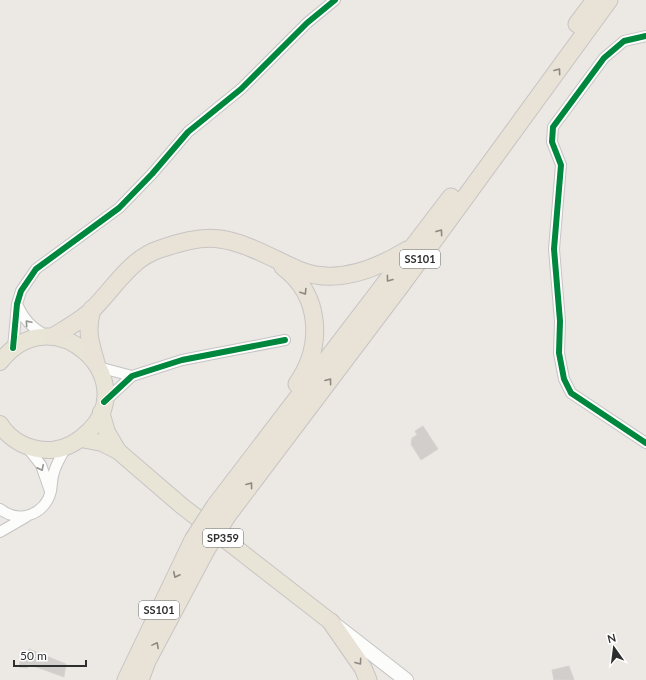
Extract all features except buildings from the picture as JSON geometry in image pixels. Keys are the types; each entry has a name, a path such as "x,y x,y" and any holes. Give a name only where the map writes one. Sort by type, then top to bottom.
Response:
{"highway":[{"name":"SS101","path":"126,680 199,545 265,441 414,246 595,0"},
{"name":"SS101","path":"221,511 402,284 609,0"},
{"path":"50,336 92,309 135,263 158,250 193,240 219,239 267,255 303,272 321,275 347,275 372,269 414,246"},
{"path":"265,441 280,407 306,371 315,344 315,318 308,296 294,275 267,255"},
{"path":"92,309 88,336 97,365"},
{"name":"SS101","path":"143,675 199,545"},
{"path":"331,622 363,668 368,680"}],"main road":[{"path":"0,424 14,439 26,446 39,450 53,450 66,447 81,439 93,427 102,407 104,384 97,365 90,355 73,342 50,336 26,340 5,354"},
{"name":"SP359","path":"102,407 107,432 118,451"},
{"name":"SP359","path":"81,439 102,443 118,451 182,506 406,680"}],"street":[{"path":"5,354 21,291 36,269 119,208 152,174 192,128 241,89 307,23 335,0"},
{"path":"646,36 624,41 604,58 553,126 552,142 561,165 554,249 560,321 559,352 564,379 571,393 646,443"},
{"path":"17,304 22,316 33,329 50,336"},
{"path":"102,407 132,376 182,360 285,340"},
{"path":"97,365 132,376"},
{"path":"26,446 41,465 51,492"},
{"path":"0,532 42,509 51,492 54,473 66,447"},
{"path":"0,508 8,515 26,517"}],"cycle path":[{"path":"13,348 17,304 21,291 36,269 119,208 152,174 188,132 241,89 307,23 335,0"},
{"path":"646,36 624,41 604,58 553,127 552,142 561,165 554,249 560,321 559,353 564,379 571,393 646,443"},
{"path":"104,402 132,376 182,360 285,340"}]}
